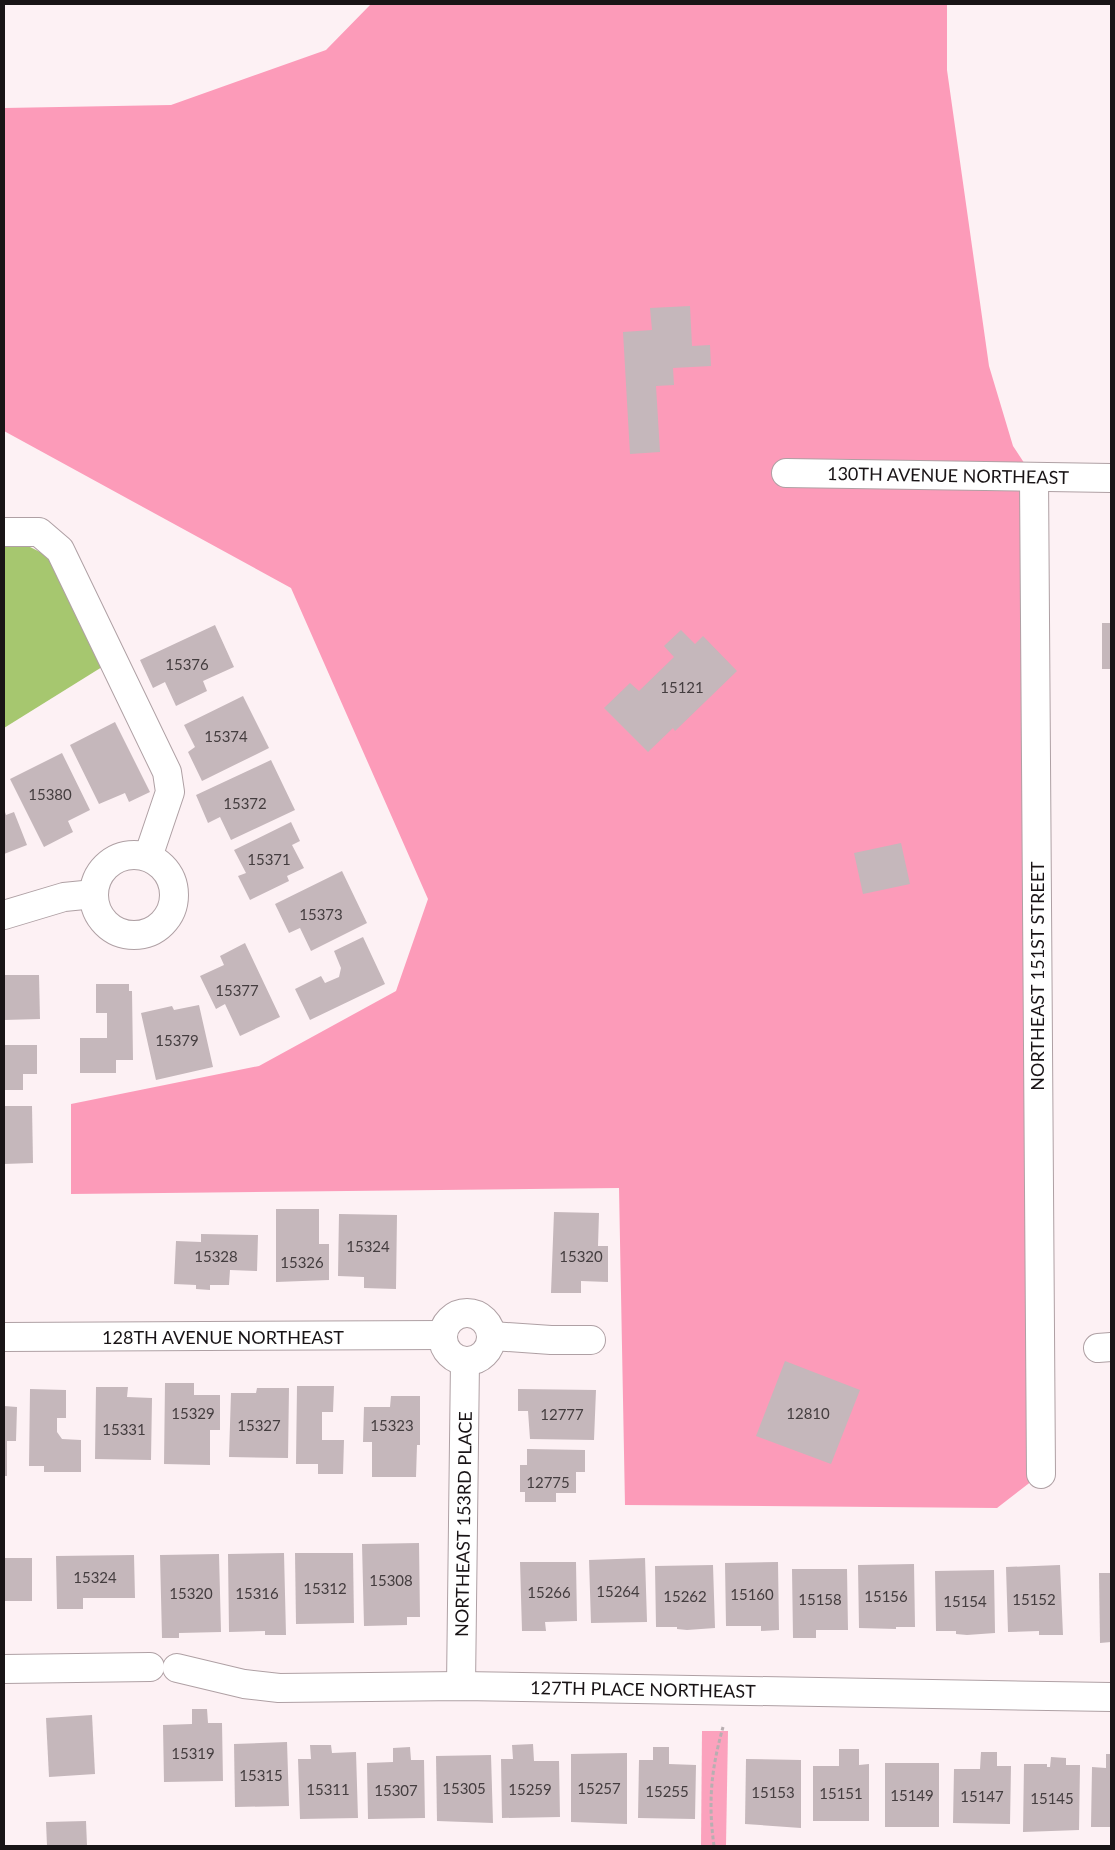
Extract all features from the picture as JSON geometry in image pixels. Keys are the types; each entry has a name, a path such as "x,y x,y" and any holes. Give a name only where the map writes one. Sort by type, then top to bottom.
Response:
{"street":[{"name":"130TH AVENUE NORTHEAST","path":"786,473 1111,478"},
{"name":"NORTHEAST 151ST STREET","path":"1034,478 1041,1474"},
{"path":"4,532 39,532 60,550 167,772 170,792 162,821 148,857"},
{"path":"136,855 148,857 168,873 173,884 174,897 168,917 153,931 140,936 126,935 113,930 99,914 94,894 96,881 102,870 123,856 136,855"},
{"path":"4,915 64,896 94,894"},
{"path":"466,1312 479,1316 486,1321 492,1336 491,1343 482,1357 465,1361 454,1357 448,1352 443,1335 445,1326 450,1320 466,1312"},
{"name":"128TH AVENUE NORTHEAST","path":"4,1337 443,1335"},
{"path":"492,1336 591,1340"},
{"name":"NORTHEAST 153RD PLACE","path":"461,1686 465,1361"},
{"path":"4,1669 150,1668"},
{"name":"127TH PLACE NORTHEAST","path":"177,1668 244,1684 279,1688 461,1686 1111,1697"}],"path":[{"path":"714,1846 711,1797 712,1771 723,1727"}],"shaded area":[{"path":"371,4 947,4 947,70 989,366 1013,446 1034,478 1041,1474 997,1508 625,1505 619,1188 71,1194 71,1104 259,1066 396,991 428,899 291,588 4,431 4,108 171,105 326,50"},
{"path":"22,543 42,553 52,563 102,667 4,728 4,545"},
{"path":"702,1731 728,1731 726,1846 701,1846"}],"building":[{"path":"690,306 692,346 710,345 711,366 673,368 674,385 656,386 660,452 630,454 623,332 652,330 650,308"},
{"path":"1102,623 1111,623 1111,669 1102,669"},
{"path":"215,625 234,667 203,681 207,691 176,706 165,682 153,688 140,660"},
{"path":"681,630 695,644 703,636 737,671 675,731 673,728 648,752 604,708 630,683 639,691 674,657 664,646"},
{"path":"243,696 269,748 202,781 188,752 195,747 184,725"},
{"path":"115,722 150,792 129,802 125,793 99,804 70,745"},
{"path":"62,753 90,810 68,821 73,832 44,847 10,779"},
{"path":"271,760 295,810 231,840 220,817 208,823 196,795"},
{"path":"4,809 6,815 14,812 27,845 4,854"},
{"path":"291,822 300,841 292,845 304,868 287,876 289,881 250,900 238,876 246,873 234,850"},
{"path":"901,843 910,884 863,894 854,853"},
{"path":"342,871 367,923 311,951 300,928 289,933 275,904"},
{"path":"363,937 385,984 310,1020 295,989 321,976 325,983 339,977 341,968 334,951"},
{"path":"245,943 280,1017 240,1036 225,1004 216,1009 200,976 224,965 220,956"},
{"path":"4,975 39,975 40,1019 4,1020"},
{"path":"96,984 129,984 129,991 132,991 133,1060 116,1060 116,1073 80,1073 80,1038 107,1038 107,1013 96,1013"},
{"path":"199,1005 213,1067 156,1080 141,1013 172,1006 174,1010"},
{"path":"4,1045 37,1045 37,1074 23,1074 23,1090 4,1090"},
{"path":"4,1106 32,1106 33,1163 4,1164"},
{"path":"276,1209 319,1209 319,1244 329,1244 329,1280 276,1282"},
{"path":"554,1212 599,1213 598,1246 608,1246 608,1282 581,1281 581,1293 551,1293"},
{"path":"339,1214 397,1215 396,1289 364,1288 364,1277 338,1276"},
{"path":"201,1234 258,1235 257,1271 230,1270 229,1285 210,1285 210,1290 196,1289 196,1285 174,1284 176,1241 201,1242"},
{"path":"785,1361 860,1390 831,1464 756,1436"},
{"path":"165,1383 194,1383 194,1395 220,1395 220,1430 210,1430 210,1465 164,1464"},
{"path":"297,1386 334,1386 333,1412 322,1412 322,1440 344,1440 343,1474 318,1474 318,1464 296,1464"},
{"path":"96,1387 128,1387 127,1397 152,1398 151,1460 95,1459"},
{"path":"257,1388 289,1388 288,1458 229,1457 231,1393 256,1393"},
{"path":"30,1389 66,1390 66,1418 57,1418 57,1432 62,1439 81,1440 81,1472 44,1472 44,1466 29,1466"},
{"path":"518,1389 596,1390 594,1440 530,1439 528,1411 518,1411"},
{"path":"391,1396 420,1396 420,1445 417,1445 416,1477 372,1477 372,1442 363,1442 364,1407 390,1407"},
{"path":"4,1406 17,1407 16,1441 7,1441 7,1476 4,1476"},
{"path":"527,1449 585,1450 585,1472 576,1472 576,1493 556,1493 556,1502 525,1502 525,1492 520,1492 520,1465 527,1465"},
{"path":"419,1543 420,1617 407,1617 407,1625 364,1626 362,1544"},
{"path":"284,1553 286,1635 265,1635 265,1631 229,1632 228,1554"},
{"path":"295,1553 353,1553 354,1623 296,1624"},
{"path":"219,1554 221,1632 179,1633 179,1638 162,1638 160,1555"},
{"path":"134,1555 135,1598 83,1598 83,1609 57,1609 56,1556"},
{"path":"4,1558 32,1558 32,1601 4,1601"},
{"path":"645,1558 647,1622 591,1623 589,1560"},
{"path":"520,1562 576,1562 577,1621 545,1622 546,1631 522,1631"},
{"path":"778,1562 779,1630 761,1631 761,1626 726,1626 725,1563"},
{"path":"914,1564 915,1627 896,1627 896,1629 859,1628 858,1565"},
{"path":"713,1565 715,1628 687,1630 677,1629 677,1627 656,1627 655,1566"},
{"path":"1060,1565 1063,1635 1039,1635 1039,1631 1008,1632 1006,1567"},
{"path":"792,1569 847,1569 848,1630 816,1630 816,1638 793,1638"},
{"path":"994,1570 995,1633 967,1635 956,1634 956,1631 936,1631 935,1571"},
{"path":"1099,1573 1111,1573 1111,1642 1100,1643"},
{"path":"192,1709 207,1709 208,1723 222,1723 223,1781 164,1782 163,1725 192,1724"},
{"path":"92,1715 95,1774 49,1777 46,1718"},
{"path":"287,1742 289,1806 235,1807 234,1744"},
{"path":"533,1744 534,1761 559,1761 560,1817 502,1818 501,1759 513,1759 512,1745"},
{"path":"310,1745 331,1745 332,1753 356,1752 358,1818 300,1819 298,1759 311,1759"},
{"path":"410,1747 411,1760 424,1760 425,1818 368,1819 367,1763 393,1762 393,1748"},
{"path":"653,1747 669,1747 669,1764 696,1765 695,1819 638,1818 639,1760 653,1760"},
{"path":"839,1749 859,1749 859,1765 869,1764 869,1821 813,1821 813,1766 839,1766"},
{"path":"981,1752 997,1752 997,1766 1011,1766 1010,1824 953,1823 954,1769 980,1769"},
{"path":"627,1753 627,1824 571,1822 571,1754"},
{"path":"1106,1754 1111,1754 1111,1827 1091,1827 1092,1767 1106,1768"},
{"path":"491,1755 493,1823 437,1821 436,1756"},
{"path":"1051,1757 1066,1758 1066,1765 1080,1765 1079,1830 1023,1832 1024,1764 1047,1764 1047,1767 1050,1767"},
{"path":"746,1759 801,1760 801,1828 745,1824"},
{"path":"885,1763 939,1763 939,1827 885,1827"},
{"path":"86,1821 87,1846 47,1846 46,1822"}]}
